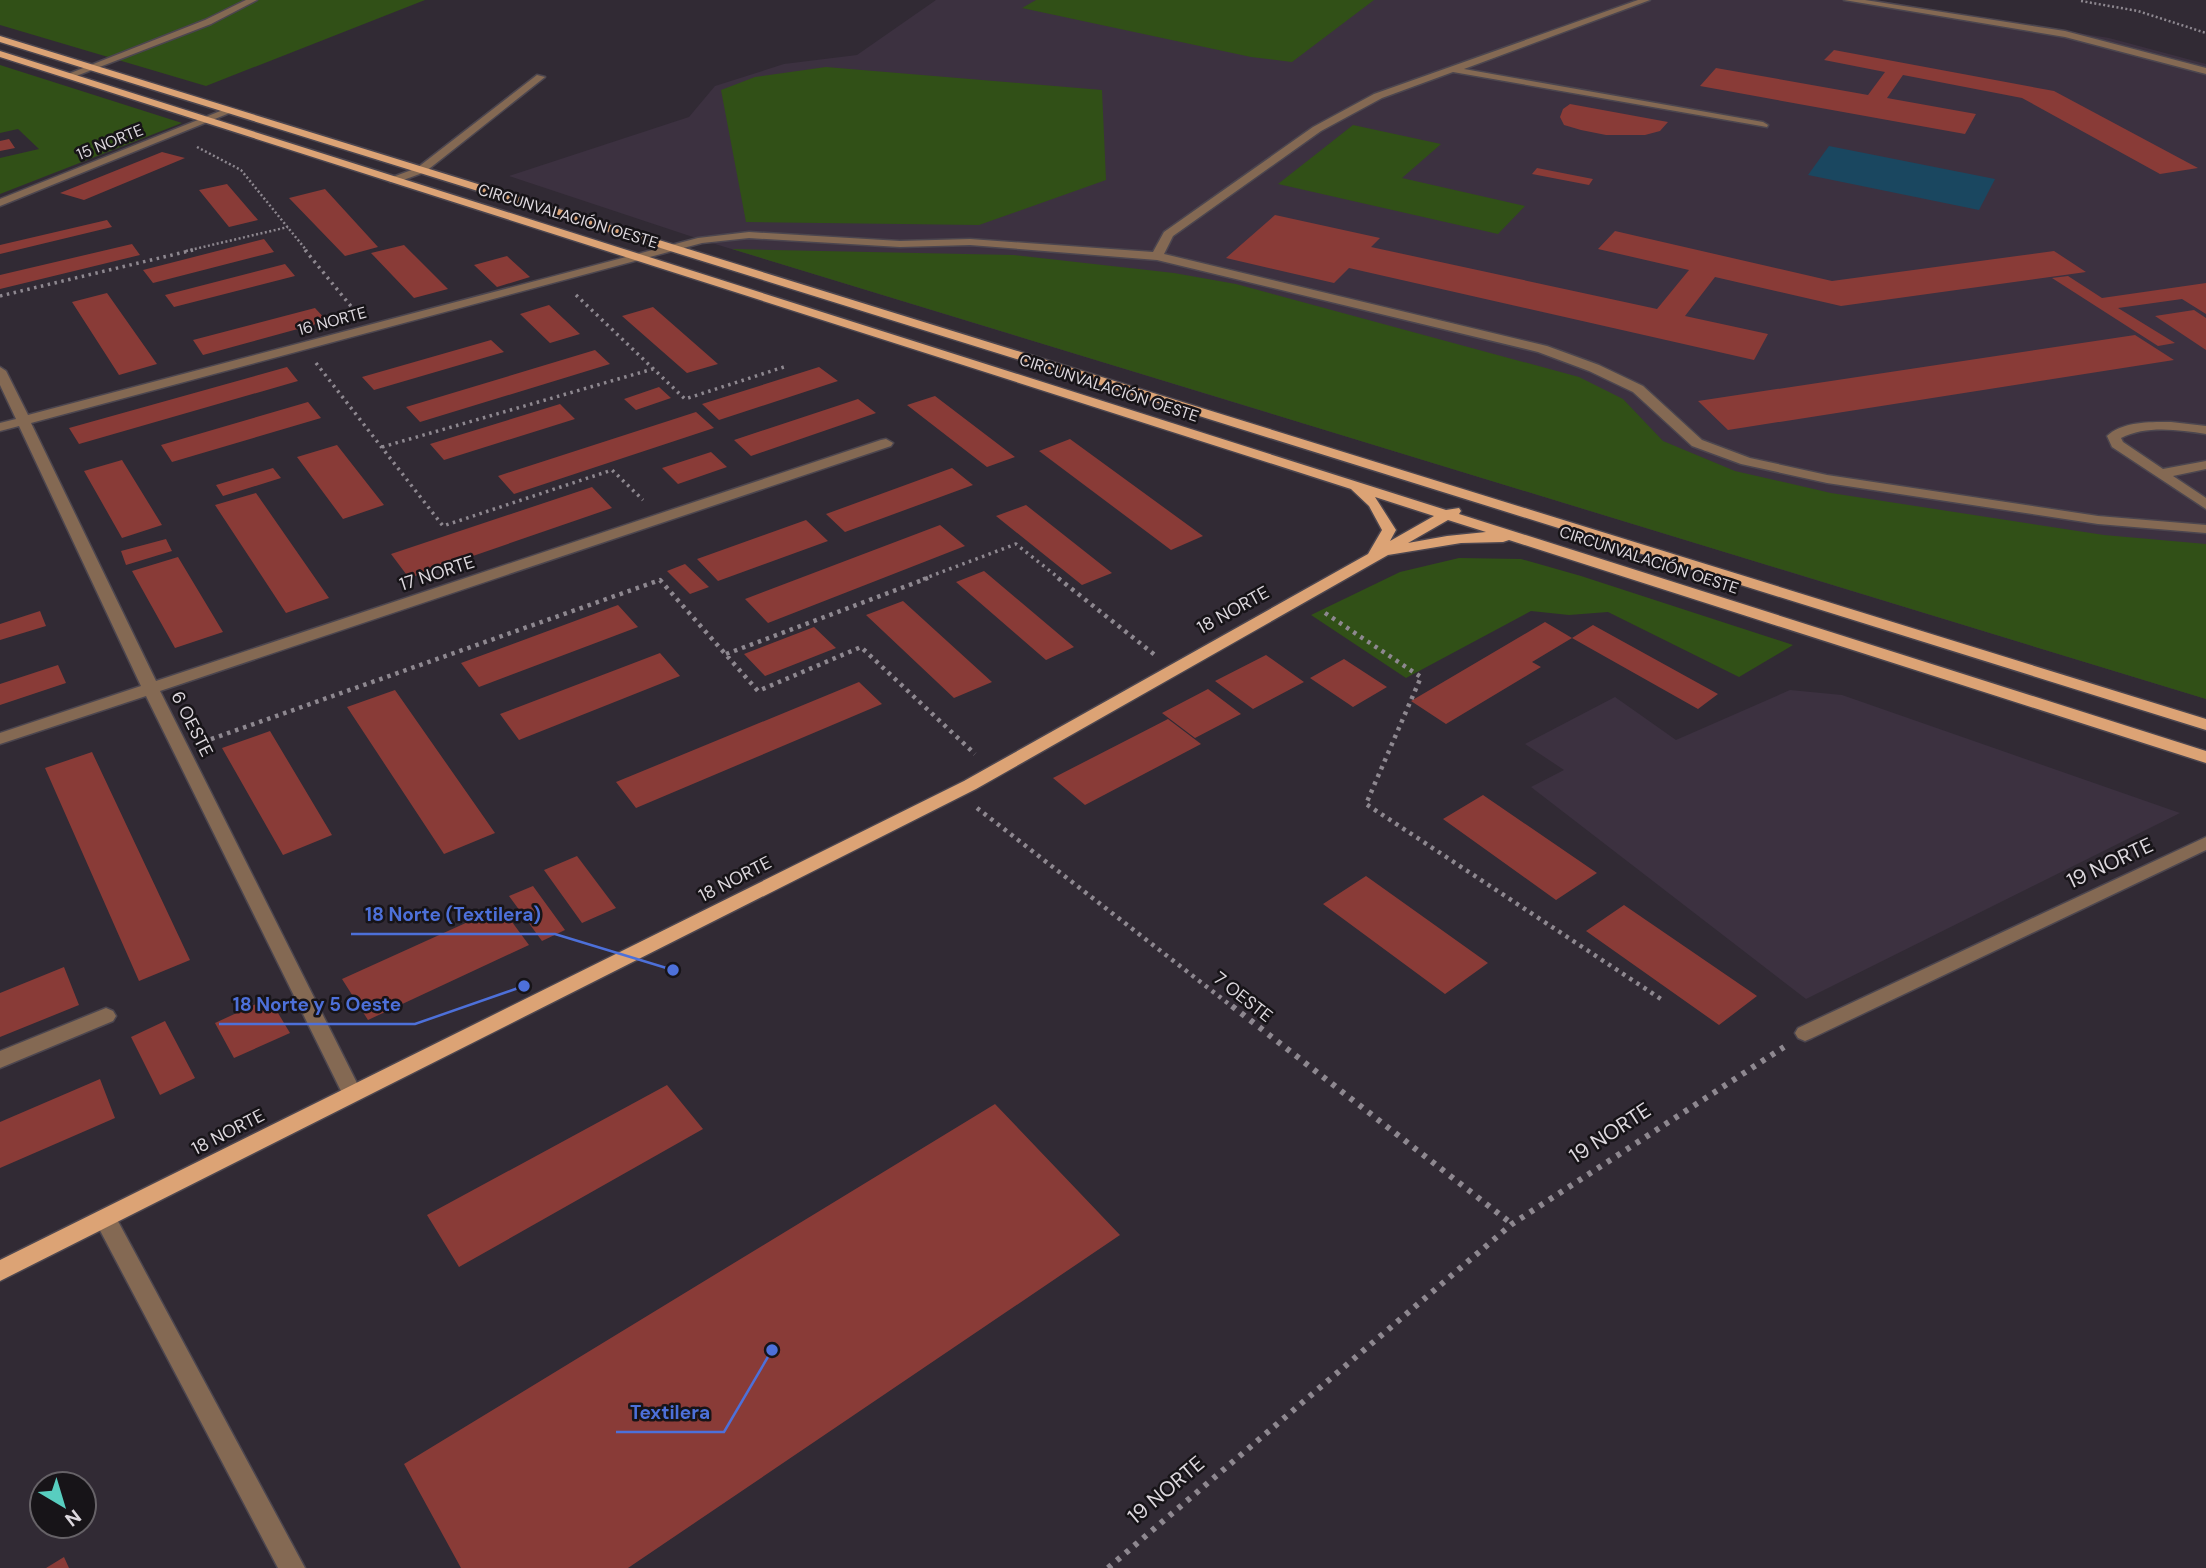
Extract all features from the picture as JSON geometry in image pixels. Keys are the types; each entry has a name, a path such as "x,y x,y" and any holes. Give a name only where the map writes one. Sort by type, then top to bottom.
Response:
{"main road":[{"name":"CIRCUNVALACIÓN OESTE","path":"0,38 2206,725"},
{"name":"CIRCUNVALACIÓN OESTE","path":"0,54 2206,757"},
{"path":"1347,482 1375,503 1389,530 1375,554"},
{"name":"18 NORTE","path":"0,1271 956,792 1476,498"},
{"path":"1375,554 1432,543 1491,537 1539,543"}],"street":[{"path":"68,76 208,22 253,0"},
{"path":"1157,256 1168,234 1317,129 1378,96 1646,0"},
{"path":"1848,0 2065,34 2206,71"},
{"path":"1452,69 1763,125"},
{"path":"394,180 421,170 540,77"},
{"name":"15 NORTE","path":"0,203 232,110"},
{"name":"16 NORTE","path":"0,427 702,240 749,235 900,244 970,242 1157,256 1542,349 1639,389 1697,443 1746,461 1827,480 2098,520 2206,529"},
{"name":"6 OESTE","path":"0,371 151,689 352,1094"},
{"path":"2206,430 2170,426 2122,431 2114,436 2117,444 2206,505"},
{"name":"17 NORTE","path":"0,739 886,443"},
{"path":"2161,474 2206,465"},
{"name":"19 NORTE","path":"1805,1033 2206,843"},
{"path":"0,1060 106,1016"},
{"path":"104,1219 292,1568"}],"path":[{"path":"2081,1 2138,11 2206,33"},
{"path":"167,137 210,152 241,170 369,329"},
{"path":"0,296 288,227"},
{"path":"558,279 685,399 787,366"},
{"path":"303,347 443,526 612,470 661,518"},
{"path":"382,447 653,369"},
{"path":"726,654 1016,544 1172,668"},
{"path":"181,750 660,580 758,691 861,647 994,771"},
{"path":"1331,604 1321,610 1421,677 1366,804 1661,999"},
{"name":"7 OESTE","path":"956,792 1512,1224"},
{"name":"19 NORTE","path":"1108,1568 1512,1224 1805,1033"}],"shaded area":[{"path":"936,0 1876,0 2109,38 2206,64 2206,699 702,240 509,176 689,117 715,86 784,64 857,55"},
{"path":"1790,690 1842,695 2180,813 1806,999 1531,787 1564,770 1525,744 1615,697 1676,740"}],"green space":[{"path":"0,0 425,0 206,86 0,25"},
{"path":"1036,0 1374,0 1292,62 1251,57 1022,8"},
{"path":"0,65 182,123 0,194 0,158 39,149 18,129 0,133"},
{"path":"826,67 1102,90 1106,180 979,225 746,222 721,90 755,77"},
{"path":"1353,125 1441,144 1402,178 1525,206 1498,234 1278,184"},
{"path":"732,249 1014,255 1174,273 1236,284 1579,377 1623,399 1663,441 1735,471 1831,493 2104,535 2206,544 2206,699"},
{"path":"1459,558 1521,559 1793,645 1739,677 1608,612 1569,615 1531,611 1406,678 1311,615 1400,572"}],"water":[{"path":"1829,146 1995,179 1979,210 1808,175"}],"building":[{"path":"1834,50 2054,91 2198,168 2160,174 2022,98 1903,75 1887,98 1976,114 1965,134 1700,86 1716,68 1868,95 1885,72 1824,60"},
{"path":"1570,104 1668,122 1660,131 1645,135 1606,135 1564,125 1560,117 1563,109"},
{"path":"9,139 15,148 0,151 0,141"},
{"path":"162,152 185,158 84,200 60,193"},
{"path":"1537,168 1593,179 1589,185 1532,174"},
{"path":"227,184 258,220 229,227 199,190"},
{"path":"325,189 378,247 345,256 289,198"},
{"path":"1275,215 1380,238 1371,247 1657,309 1689,270 1598,249 1615,231 1832,281 2054,251 2086,272 1841,306 1715,277 1685,316 1768,334 1754,360 1349,268 1334,283 1226,258"},
{"path":"107,220 112,227 0,254 0,245"},
{"path":"264,239 274,252 153,283 143,270"},
{"path":"132,244 140,255 0,289 0,275"},
{"path":"404,245 448,289 414,298 371,253"},
{"path":"507,256 530,277 497,287 474,265"},
{"path":"285,264 295,276 174,307 165,295"},
{"path":"2068,276 2102,298 2206,283 2206,314 2182,299 2118,308 2175,343 2158,346 2052,278"},
{"path":"107,293 157,364 119,375 72,302"},
{"path":"549,305 580,334 550,343 520,314"},
{"path":"653,307 718,364 687,373 622,316"},
{"path":"315,308 327,321 203,355 193,340"},
{"path":"2194,310 2206,318 2206,350 2155,316"},
{"path":"2135,335 2174,360 1728,430 1698,401"},
{"path":"491,340 504,352 374,390 362,377"},
{"path":"595,350 610,364 420,422 406,407"},
{"path":"287,367 298,381 79,444 69,428"},
{"path":"819,367 838,381 719,420 702,404"},
{"path":"659,387 671,398 636,410 624,399"},
{"path":"935,396 1015,457 987,467 907,405"},
{"path":"858,399 876,413 751,456 734,440"},
{"path":"308,402 321,418 172,462 161,445"},
{"path":"560,404 575,419 444,460 430,444"},
{"path":"696,412 714,428 514,494 498,476"},
{"path":"1070,439 1203,536 1171,550 1039,451"},
{"path":"337,445 384,505 343,519 297,457"},
{"path":"711,452 727,467 678,484 662,468"},
{"path":"122,460 162,525 122,538 84,471"},
{"path":"273,468 281,478 223,496 216,485"},
{"path":"952,468 973,485 845,532 826,514"},
{"path":"592,487 612,508 409,578 391,554"},
{"path":"256,493 329,598 286,613 215,505"},
{"path":"1026,505 1112,573 1082,585 996,516"},
{"path":"806,520 828,541 718,581 697,559"},
{"path":"940,525 965,546 768,623 745,599"},
{"path":"166,539 172,551 126,565 121,551"},
{"path":"178,557 223,632 175,648 132,571"},
{"path":"685,564 709,587 690,594 667,571"},
{"path":"984,571 1074,647 1046,660 956,582"},
{"path":"903,601 992,682 954,698 866,615"},
{"path":"618,605 638,627 479,687 461,663"},
{"path":"40,611 46,626 0,640 0,624"},
{"path":"1545,622 1572,638 1532,662 1541,667 1446,724 1411,701"},
{"path":"1593,625 1718,694 1698,709 1572,638"},
{"path":"814,627 836,648 765,676 744,654"},
{"path":"660,653 680,676 519,740 500,714"},
{"path":"1266,655 1304,682 1253,709 1215,681"},
{"path":"1344,659 1387,687 1353,707 1310,678"},
{"path":"58,665 66,683 0,705 0,684"},
{"path":"859,682 882,704 636,808 616,782"},
{"path":"1208,689 1241,714 1195,738 1162,713"},
{"path":"395,690 495,833 444,854 347,707"},
{"path":"1168,719 1201,744 1085,805 1053,778"},
{"path":"270,731 332,835 283,855 222,748"},
{"path":"92,752 190,960 139,981 45,768"},
{"path":"1483,795 1597,873 1556,900 1443,819"},
{"path":"577,856 616,908 582,923 544,870"},
{"path":"1366,876 1488,963 1445,994 1323,904"},
{"path":"533,886 565,930 542,941 509,896"},
{"path":"1624,905 1757,996 1719,1025 1586,931"},
{"path":"501,907 529,945 368,1020 342,979"},
{"path":"64,967 79,1005 0,1037 0,993"},
{"path":"269,998 290,1033 234,1058 215,1023"},
{"path":"165,1021 195,1078 160,1095 131,1037"},
{"path":"100,1079 115,1118 0,1168 0,1122"},
{"path":"667,1085 703,1129 459,1267 427,1215"},
{"path":"995,1104 1120,1235 628,1568 461,1568 404,1464"},
{"path":"64,1557 69,1568 46,1568"}],"place":[{"name":"18 Norte (Textilera)","path":"673,970"},
{"name":"18 Norte y 5 Oeste","path":"524,986"},
{"name":"Textilera","path":"772,1350"}]}
